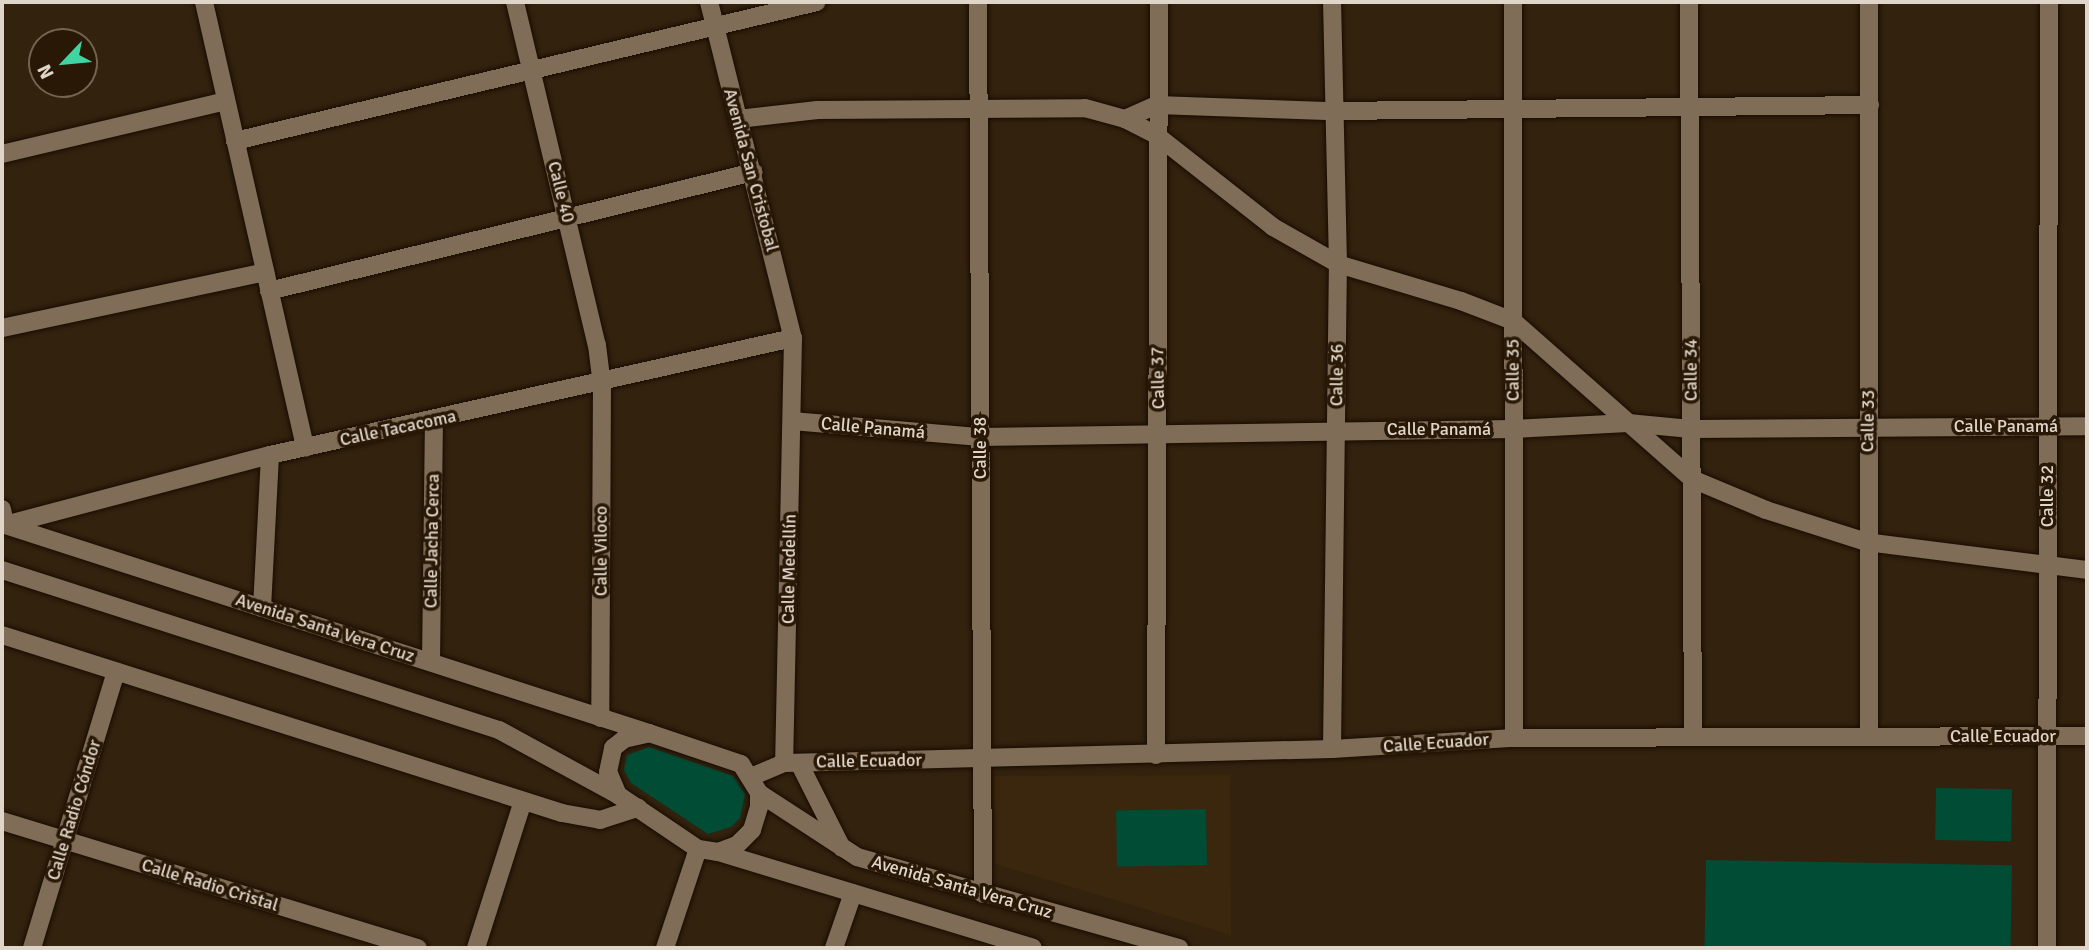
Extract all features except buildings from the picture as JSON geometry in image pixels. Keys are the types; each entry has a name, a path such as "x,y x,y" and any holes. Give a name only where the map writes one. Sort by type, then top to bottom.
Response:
{"street":[{"path":"204,2 305,448"},
{"name":"Calle 40","path":"515,2 568,220 602,384"},
{"name":"Avenida San Cristobal","path":"709,2 754,172 793,338"},
{"path":"235,141 817,2"},
{"name":"Calle 38","path":"978,2 979,759 983,894"},
{"name":"Calle 37","path":"1156,755 1159,433 1155,134 1158,2"},
{"name":"Calle 36","path":"1332,2 1338,264 1332,749"},
{"name":"Calle 35","path":"1513,2 1514,738"},
{"name":"Calle 34","path":"1689,2 1693,737"},
{"name":"Calle 33","path":"1869,2 1866,542 1869,737"},
{"name":"Calle 32","path":"2047,948 2050,736 2046,427 2049,2"},
{"path":"2,154 226,101"},
{"path":"1125,119 1157,105 1333,111 1870,105"},
{"path":"738,119 817,110 978,111 1085,108 1125,119 1155,134 1273,227 1338,264 1461,301 1513,321 1692,479 1766,510 1866,542 2087,570"},
{"path":"269,291 568,220 754,172"},
{"path":"2,328 265,272"},
{"name":"Calle Tacacoma","path":"3,519 270,455 602,384 793,338"},
{"name":"Calle Medellín","path":"792,763 793,338"},
{"name":"Calle Viloco","path":"600,718 602,384"},
{"name":"Calle Jacha Cerca","path":"431,662 434,421"},
{"name":"Calle Panamá","path":"792,421 980,437 1336,429 1513,429 1628,423 1691,429 2087,426"},
{"path":"262,608 270,455"},
{"name":"Avenida Santa Vera Cruz","path":"3,519 262,608 600,718 730,757 755,785 857,857 1179,948"},
{"path":"2,570 499,730 618,795 698,849 666,948"},
{"path":"2,635 523,801 600,820 638,808"},
{"name":"Calle Radio Cóndor","path":"32,948 117,671"},
{"path":"618,795 608,772 613,748 624,739 649,733"},
{"name":"Calle Ecuador","path":"792,763 1332,749 1514,738 2087,736"},
{"path":"718,852 737,845 752,831 755,785 792,763 842,848"},
{"path":"476,948 523,801"},
{"name":"Calle Radio Cristal","path":"2,821 418,948"},
{"name":"Avenida Santa Vera Cruz","path":"698,849 718,852 853,893 999,944 1033,948"},
{"path":"834,948 853,893"}],"shaded area":[{"path":"1230,775 1231,935 995,864 994,776"}],"green space":[{"path":"649,747 733,776 745,794 740,818 731,827 708,834 631,783 624,770 627,755"},
{"path":"1936,788 2012,789 2011,841 1935,840"},
{"path":"1206,809 1207,865 1117,867 1116,811"},
{"path":"1706,860 2012,865 2011,948 1704,948"}]}
